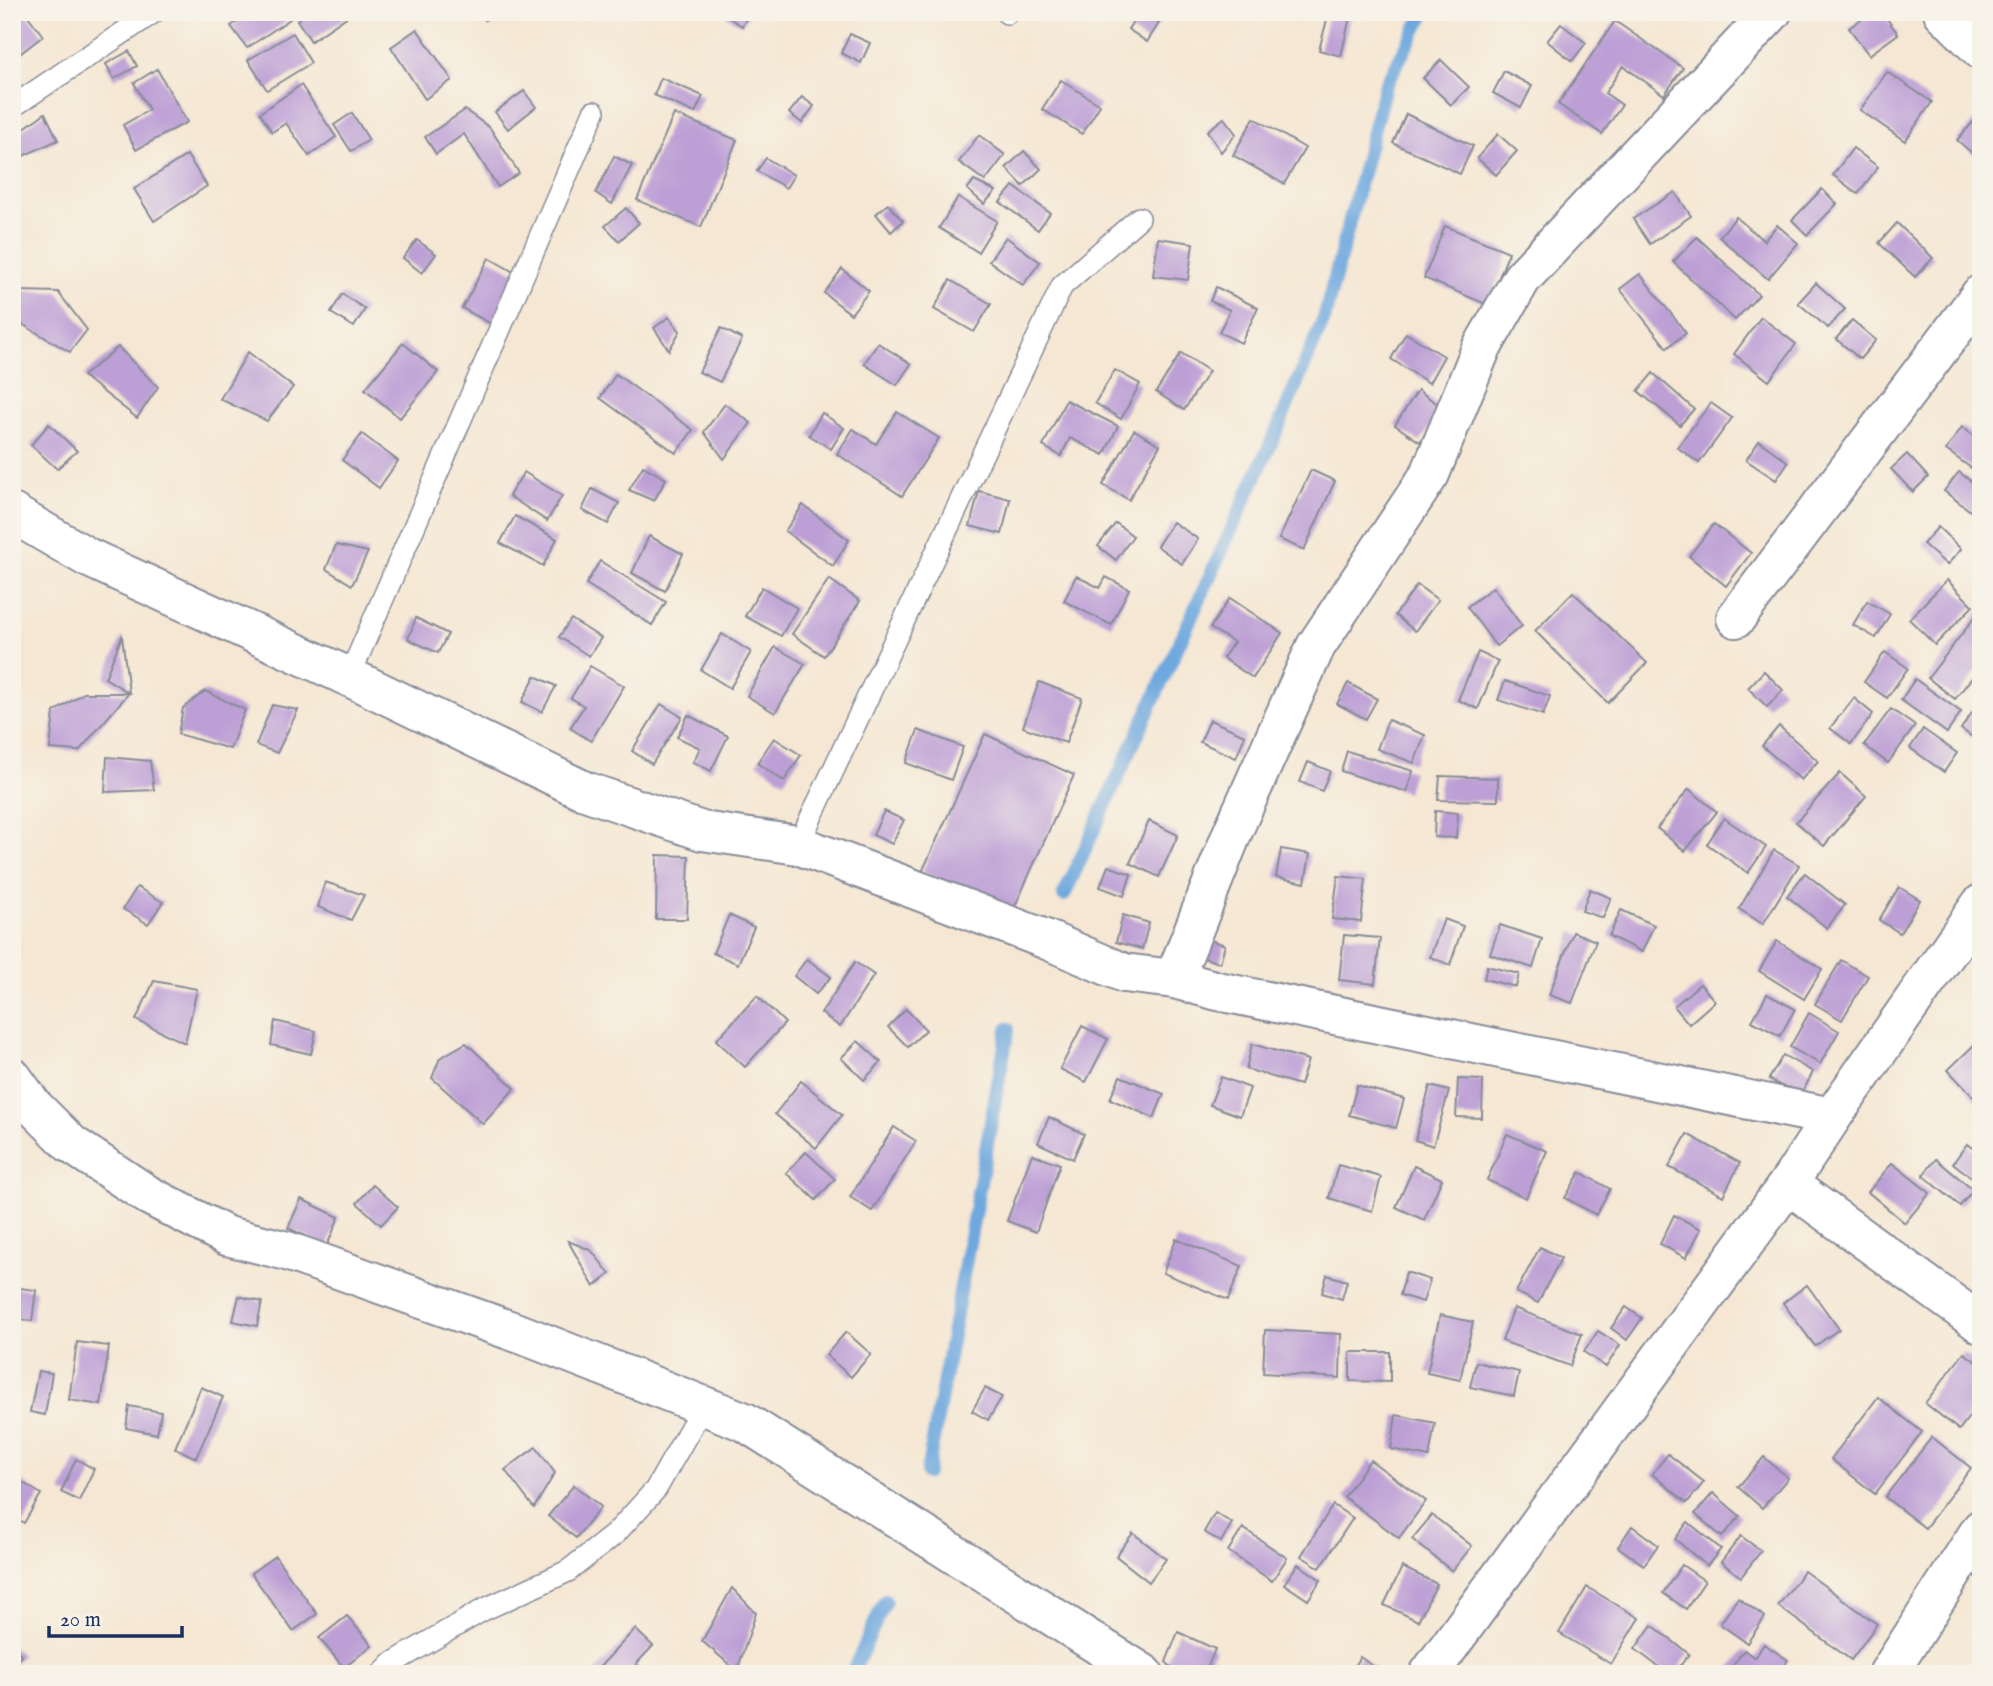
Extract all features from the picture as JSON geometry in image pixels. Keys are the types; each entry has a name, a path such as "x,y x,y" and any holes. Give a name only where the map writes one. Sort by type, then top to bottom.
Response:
{"street":[{"path":"1174,979 1233,831 1316,646 1430,474 1481,349 1522,278 1772,12"},
{"path":"1943,12 1981,50"},
{"path":"1736,618 1981,294"},
{"path":"12,513 88,557 349,677 585,791 702,831 798,845 1045,939 1124,973 1174,979 1832,1117"},
{"path":"1429,1674 1788,1184 1981,904"},
{"path":"12,1077 33,1105 71,1144 148,1195 227,1236 287,1251 513,1331 745,1422 1144,1674"},
{"path":"1788,1184 1981,1324"},
{"path":"1888,1674 1981,1529"}],"lane":[{"path":"12,107 154,12"},
{"path":"349,677 594,112"},
{"path":"798,845 1062,286 1139,218"},
{"path":"382,1674 391,1664 483,1610 568,1571 615,1534 656,1489 703,1406"}],"building":[{"path":"12,12 25,12 43,36 12,60"},
{"path":"252,12 285,12 290,19 247,48 231,26"},
{"path":"309,12 354,12 311,41 297,20"},
{"path":"480,12 497,12 485,20"},
{"path":"720,12 750,12 742,26"},
{"path":"1140,12 1159,23 1147,42 1128,29"},
{"path":"1329,12 1350,17 1341,56 1319,50"},
{"path":"1871,12 1882,12 1898,34 1869,55 1849,28"},
{"path":"1615,21 1683,68 1664,95 1623,66 1605,93 1622,105 1602,134 1558,104"},
{"path":"1561,24 1586,43 1572,61 1547,41"},
{"path":"417,29 452,80 425,99 391,47"},
{"path":"293,33 311,63 267,90 248,60"},
{"path":"850,34 870,43 861,63 841,53"},
{"path":"129,51 137,66 114,79 106,64"},
{"path":"1441,60 1469,87 1451,105 1423,78"},
{"path":"157,69 187,122 136,150 123,125 149,110 134,83"},
{"path":"1504,71 1532,86 1521,108 1493,93"},
{"path":"1887,72 1932,102 1905,141 1860,110"},
{"path":"661,78 703,96 695,113 654,95"},
{"path":"1061,80 1100,105 1082,134 1042,109"},
{"path":"301,85 336,137 309,156 286,123 272,132 260,113"},
{"path":"524,91 536,107 508,129 495,112"},
{"path":"802,97 814,106 802,123 789,113"},
{"path":"465,110 490,128 519,173 498,187 464,134 436,154 425,137"},
{"path":"45,113 58,140 12,161 12,137"},
{"path":"352,113 369,140 351,151 334,125"},
{"path":"1981,113 1981,161 1957,140"},
{"path":"674,114 737,140 701,227 637,200"},
{"path":"1406,114 1473,146 1460,174 1393,143"},
{"path":"1224,118 1236,134 1221,152 1207,131"},
{"path":"1254,118 1305,148 1284,184 1233,155"},
{"path":"1498,134 1517,151 1496,175 1477,158"},
{"path":"979,135 1005,155 985,181 959,162"},
{"path":"1853,148 1878,167 1858,194 1833,175"},
{"path":"1024,151 1041,169 1023,186 1006,168"},
{"path":"187,155 207,186 154,221 134,189"},
{"path":"614,156 632,165 612,204 596,193"},
{"path":"766,158 794,175 786,188 757,171"},
{"path":"974,181 996,191 984,204 967,189"},
{"path":"1013,186 1050,213 1038,230 1000,202"},
{"path":"1822,189 1837,204 1807,235 1792,220"},
{"path":"1675,192 1691,216 1650,244 1633,219"},
{"path":"958,197 997,221 978,252 939,228"},
{"path":"888,204 903,221 891,232 876,214"},
{"path":"626,208 639,223 619,241 605,226"},
{"path":"1736,217 1764,241 1777,225 1798,243 1768,279 1719,237"},
{"path":"1897,223 1933,258 1915,277 1879,243"},
{"path":"1445,226 1509,252 1488,305 1424,278"},
{"path":"1006,237 1040,262 1023,285 989,261"},
{"path":"1697,237 1759,295 1735,320 1673,262"},
{"path":"1158,238 1193,243 1188,280 1153,276"},
{"path":"417,240 436,254 422,273 403,258"},
{"path":"489,258 519,275 491,324 462,308"},
{"path":"842,269 869,291 851,314 824,293"},
{"path":"1640,274 1686,333 1667,348 1620,289"},
{"path":"950,280 991,304 974,332 934,309"},
{"path":"1816,283 1845,309 1828,328 1798,303"},
{"path":"1216,287 1258,308 1241,343 1219,332 1230,310 1210,301"},
{"path":"19,291 58,292 87,330 70,352 15,320"},
{"path":"342,294 365,309 354,327 331,313"},
{"path":"669,317 680,331 669,350 654,328"},
{"path":"1761,317 1796,344 1769,381 1734,354"},
{"path":"1852,320 1876,340 1860,359 1836,339"},
{"path":"721,328 742,339 720,382 699,372"},
{"path":"1406,333 1444,356 1429,383 1391,359"},
{"path":"403,343 438,372 400,418 365,389"},
{"path":"878,343 911,364 897,385 864,364"},
{"path":"118,347 158,387 137,418 83,376"},
{"path":"248,352 293,387 267,421 220,399"},
{"path":"1181,353 1209,371 1184,410 1156,392"},
{"path":"1115,370 1140,384 1121,419 1095,403"},
{"path":"1653,373 1694,409 1680,425 1638,391"},
{"path":"616,374 693,430 676,453 600,398"},
{"path":"1418,390 1443,408 1420,442 1395,425"},
{"path":"1066,400 1118,426 1104,455 1070,438 1061,456 1043,446"},
{"path":"1711,403 1732,418 1699,463 1677,447"},
{"path":"725,404 751,423 724,459 704,432"},
{"path":"897,412 939,438 902,496 837,454 853,429 876,444"},
{"path":"822,413 844,428 831,449 809,435"},
{"path":"49,424 77,451 57,469 31,445"},
{"path":"1962,427 1981,441 1981,475 1946,450"},
{"path":"1134,430 1160,445 1129,500 1103,485"},
{"path":"362,434 398,461 379,488 342,460"},
{"path":"1759,441 1788,462 1776,480 1746,460"},
{"path":"1907,454 1928,477 1913,492 1891,469"},
{"path":"643,466 666,479 654,501 629,490"},
{"path":"1311,470 1335,481 1304,550 1279,539"},
{"path":"524,472 562,496 547,521 509,496"},
{"path":"1959,472 1981,489 1981,519 1944,491"},
{"path":"592,489 619,503 608,524 582,510"},
{"path":"979,491 1010,499 1002,534 970,526"},
{"path":"803,505 849,540 833,566 785,531"},
{"path":"515,516 557,539 543,566 500,543"},
{"path":"1173,522 1198,539 1182,564 1157,546"},
{"path":"1116,523 1133,536 1116,560 1098,546"},
{"path":"1714,524 1751,553 1726,586 1689,556"},
{"path":"1938,527 1961,549 1947,565 1923,544"},
{"path":"649,536 683,554 665,591 632,573"},
{"path":"336,545 368,552 352,585 326,569"},
{"path":"600,561 666,602 652,625 586,584"},
{"path":"1076,576 1100,588 1106,577 1129,589 1111,625 1064,601"},
{"path":"829,579 860,601 824,656 792,634"},
{"path":"1947,580 1973,606 1935,645 1909,619"},
{"path":"1417,585 1438,600 1415,631 1395,615"},
{"path":"762,587 797,608 781,636 745,616"},
{"path":"1493,587 1522,626 1496,646 1467,607"},
{"path":"1573,592 1647,663 1608,703 1535,631"},
{"path":"1230,598 1282,633 1253,678 1223,658 1234,642 1210,628"},
{"path":"1867,601 1890,614 1876,638 1853,625"},
{"path":"1981,609 1981,666 1955,699 1928,678"},
{"path":"416,618 448,634 438,653 408,639"},
{"path":"571,619 601,638 589,656 559,637"},
{"path":"722,634 751,652 730,688 701,670"},
{"path":"122,636 129,693 105,678"},
{"path":"775,647 805,664 775,713 747,696"},
{"path":"1478,652 1498,661 1478,709 1458,700"},
{"path":"1885,652 1908,668 1887,698 1864,682"},
{"path":"590,666 624,686 591,741 570,728 584,706 571,698"},
{"path":"1764,671 1783,690 1767,707 1748,688"},
{"path":"535,676 556,686 542,712 522,702"},
{"path":"1915,679 1961,712 1947,733 1901,700"},
{"path":"1505,681 1550,696 1543,715 1498,700"},
{"path":"1039,682 1082,698 1066,743 1023,727"},
{"path":"1348,683 1377,699 1366,719 1337,704"},
{"path":"205,691 245,710 230,749 178,734 183,708"},
{"path":"84,693 129,693 79,751 50,749 54,712"},
{"path":"1854,698 1873,714 1851,744 1830,728"},
{"path":"1981,699 1981,743 1961,729"},
{"path":"661,704 682,717 652,764 632,751"},
{"path":"272,705 298,710 277,753 256,745"},
{"path":"1891,709 1915,726 1888,763 1864,745"},
{"path":"688,715 728,736 711,771 693,762 700,748 677,737"},
{"path":"1210,720 1245,735 1236,758 1200,742"},
{"path":"1388,720 1425,735 1414,763 1377,749"},
{"path":"1779,726 1818,761 1801,780 1762,746"},
{"path":"1923,729 1957,753 1944,772 1910,748"},
{"path":"918,730 963,747 951,780 906,763"},
{"path":"985,734 1074,775 1012,913 922,872"},
{"path":"774,738 801,755 784,781 757,763"},
{"path":"1347,751 1413,771 1407,792 1341,771"},
{"path":"107,757 150,761 154,790 105,792"},
{"path":"1308,762 1330,771 1322,791 1300,782"},
{"path":"1840,773 1866,796 1824,846 1796,822"},
{"path":"1440,776 1498,778 1498,801 1438,800"},
{"path":"1689,789 1717,812 1685,851 1657,828"},
{"path":"884,811 904,820 892,844 873,835"},
{"path":"1435,811 1458,813 1456,838 1434,837"},
{"path":"1724,818 1766,847 1748,873 1707,844"},
{"path":"1149,821 1178,835 1159,877 1130,863"},
{"path":"1281,849 1310,854 1305,883 1276,877"},
{"path":"1774,850 1799,865 1763,924 1739,909"},
{"path":"657,855 689,856 687,919 656,919"},
{"path":"1108,866 1131,874 1124,896 1100,887"},
{"path":"1805,873 1845,905 1827,928 1787,896"},
{"path":"1338,876 1366,879 1361,922 1332,919"},
{"path":"325,882 364,895 351,920 318,907"},
{"path":"137,887 163,902 148,924 123,909"},
{"path":"1899,887 1920,900 1900,933 1879,920"},
{"path":"12,888 16,889 18,912 12,911"},
{"path":"1590,889 1611,898 1603,918 1582,911"},
{"path":"1621,910 1654,925 1642,952 1609,936"},
{"path":"729,915 754,927 738,964 713,953"},
{"path":"1123,915 1149,923 1142,949 1116,942"},
{"path":"1444,919 1463,926 1450,965 1430,957"},
{"path":"1500,925 1542,939 1533,968 1490,954"},
{"path":"1573,932 1596,941 1572,1003 1549,995"},
{"path":"1344,935 1380,938 1375,984 1339,980"},
{"path":"1203,938 1225,945 1220,963 1197,956"},
{"path":"1777,941 1822,969 1804,999 1759,971"},
{"path":"807,959 831,977 816,994 794,976"},
{"path":"1841,960 1868,976 1842,1020 1815,1004"},
{"path":"855,962 874,975 840,1027 821,1013"},
{"path":"1487,966 1519,974 1516,987 1484,979"},
{"path":"154,981 197,989 185,1043 136,1020"},
{"path":"1700,984 1715,1001 1689,1024 1674,1006"},
{"path":"1767,994 1795,1009 1780,1036 1752,1021"},
{"path":"757,996 785,1023 745,1067 716,1040"},
{"path":"906,1009 926,1030 908,1047 888,1027"},
{"path":"1809,1013 1839,1031 1820,1064 1790,1047"},
{"path":"275,1021 316,1031 311,1054 271,1045"},
{"path":"1082,1026 1108,1039 1086,1082 1060,1069"},
{"path":"858,1041 881,1062 864,1080 841,1058"},
{"path":"466,1043 515,1088 483,1124 432,1078 440,1058"},
{"path":"1252,1044 1308,1060 1300,1085 1246,1069"},
{"path":"1975,1044 1981,1050 1979,1103 1948,1070"},
{"path":"1783,1055 1813,1072 1800,1097 1769,1079"},
{"path":"1120,1076 1164,1094 1154,1118 1110,1099"},
{"path":"1221,1077 1250,1088 1240,1116 1210,1105"},
{"path":"1458,1079 1483,1080 1482,1118 1456,1117"},
{"path":"801,1081 842,1115 816,1148 775,1114"},
{"path":"1357,1085 1404,1099 1396,1128 1349,1115"},
{"path":"1430,1086 1449,1091 1433,1146 1415,1140"},
{"path":"1049,1117 1084,1134 1073,1159 1038,1143"},
{"path":"894,1127 916,1141 872,1211 850,1197"},
{"path":"1507,1134 1547,1151 1526,1198 1487,1180"},
{"path":"1687,1134 1740,1163 1723,1196 1669,1167"},
{"path":"1967,1144 1981,1155 1981,1185 1953,1163"},
{"path":"806,1152 835,1179 816,1200 786,1173"},
{"path":"1032,1154 1060,1164 1036,1232 1007,1221"},
{"path":"1936,1159 1973,1190 1960,1206 1923,1175"},
{"path":"1892,1163 1930,1193 1905,1223 1868,1192"},
{"path":"1338,1165 1381,1177 1372,1211 1329,1198"},
{"path":"1414,1166 1442,1179 1424,1220 1396,1207"},
{"path":"1580,1172 1610,1189 1596,1215 1565,1198"},
{"path":"373,1185 398,1207 381,1225 357,1203"},
{"path":"301,1199 339,1217 327,1246 288,1228"},
{"path":"1674,1215 1701,1229 1686,1258 1660,1244"},
{"path":"1176,1239 1242,1266 1228,1300 1163,1273"},
{"path":"568,1241 591,1250 610,1274 594,1287"},
{"path":"1540,1247 1561,1258 1538,1303 1516,1292"},
{"path":"1406,1272 1430,1280 1423,1302 1400,1295"},
{"path":"1327,1275 1347,1281 1342,1299 1322,1293"},
{"path":"1807,1285 1839,1329 1815,1346 1783,1303"},
{"path":"12,1287 36,1290 32,1321 12,1318"},
{"path":"239,1296 262,1302 257,1326 233,1321"},
{"path":"1626,1307 1642,1318 1627,1340 1611,1328"},
{"path":"1514,1308 1582,1334 1570,1366 1502,1341"},
{"path":"1440,1315 1473,1322 1460,1380 1427,1373"},
{"path":"1265,1330 1341,1334 1340,1378 1263,1373"},
{"path":"1598,1331 1620,1345 1606,1367 1584,1352"},
{"path":"846,1332 871,1354 851,1377 826,1355"},
{"path":"77,1342 109,1346 101,1405 69,1400"},
{"path":"1350,1352 1390,1352 1390,1382 1350,1381"},
{"path":"1964,1353 1981,1365 1981,1401 1959,1430 1925,1403"},
{"path":"1476,1362 1519,1372 1514,1396 1470,1387"},
{"path":"38,1371 52,1373 45,1415 30,1412"},
{"path":"201,1387 223,1397 196,1458 175,1448"},
{"path":"985,1388 1002,1397 988,1420 972,1411"},
{"path":"1878,1397 1922,1432 1875,1494 1831,1459"},
{"path":"129,1406 161,1412 157,1434 126,1428"},
{"path":"1396,1415 1435,1423 1429,1457 1391,1449"},
{"path":"1932,1437 1971,1468 1925,1528 1885,1497"},
{"path":"536,1447 555,1473 534,1508 505,1470"},
{"path":"1668,1454 1704,1482 1687,1503 1652,1474"},
{"path":"1764,1457 1788,1478 1762,1508 1738,1487"},
{"path":"76,1459 94,1469 79,1501 61,1492"},
{"path":"1370,1460 1426,1501 1399,1538 1344,1497"},
{"path":"12,1476 41,1494 24,1523 12,1516"},
{"path":"574,1485 601,1507 576,1538 548,1516"},
{"path":"1713,1493 1740,1516 1722,1537 1695,1514"},
{"path":"1333,1505 1353,1518 1320,1568 1301,1556"},
{"path":"1215,1513 1232,1523 1221,1542 1204,1532"},
{"path":"1432,1515 1472,1546 1452,1571 1412,1539"},
{"path":"1688,1522 1721,1549 1707,1566 1675,1539"},
{"path":"1632,1526 1658,1545 1644,1565 1618,1547"},
{"path":"1243,1528 1287,1558 1272,1581 1228,1551"},
{"path":"1133,1533 1166,1559 1149,1582 1116,1556"},
{"path":"1741,1536 1761,1551 1741,1577 1721,1562"},
{"path":"275,1556 317,1614 293,1631 251,1573"},
{"path":"1298,1564 1321,1580 1308,1600 1284,1584"},
{"path":"1682,1565 1705,1581 1686,1609 1663,1593"},
{"path":"1402,1567 1437,1584 1418,1621 1384,1605"},
{"path":"1804,1571 1877,1624 1851,1660 1778,1606"},
{"path":"1587,1587 1639,1618 1611,1664 1559,1633"},
{"path":"732,1588 756,1613 737,1671 702,1641"},
{"path":"1738,1598 1765,1617 1747,1643 1720,1624"},
{"path":"347,1616 372,1645 344,1668 319,1638"},
{"path":"1652,1625 1689,1654 1674,1674 1668,1674 1635,1649"},
{"path":"635,1629 653,1646 636,1664 646,1674 593,1674"},
{"path":"1178,1632 1215,1649 1205,1674 1178,1674 1166,1662"},
{"path":"1764,1644 1788,1660 1779,1674 1727,1674 1744,1650 1755,1658"},
{"path":"12,1646 22,1655 12,1666"},
{"path":"1360,1657 1377,1669 1373,1674 1350,1672"}],"waterway":[{"path":"1064,895 1276,432 1324,319 1385,86 1425,12"},
{"path":"927,1473 1008,1029"},
{"path":"852,1674 885,1601"}]}
